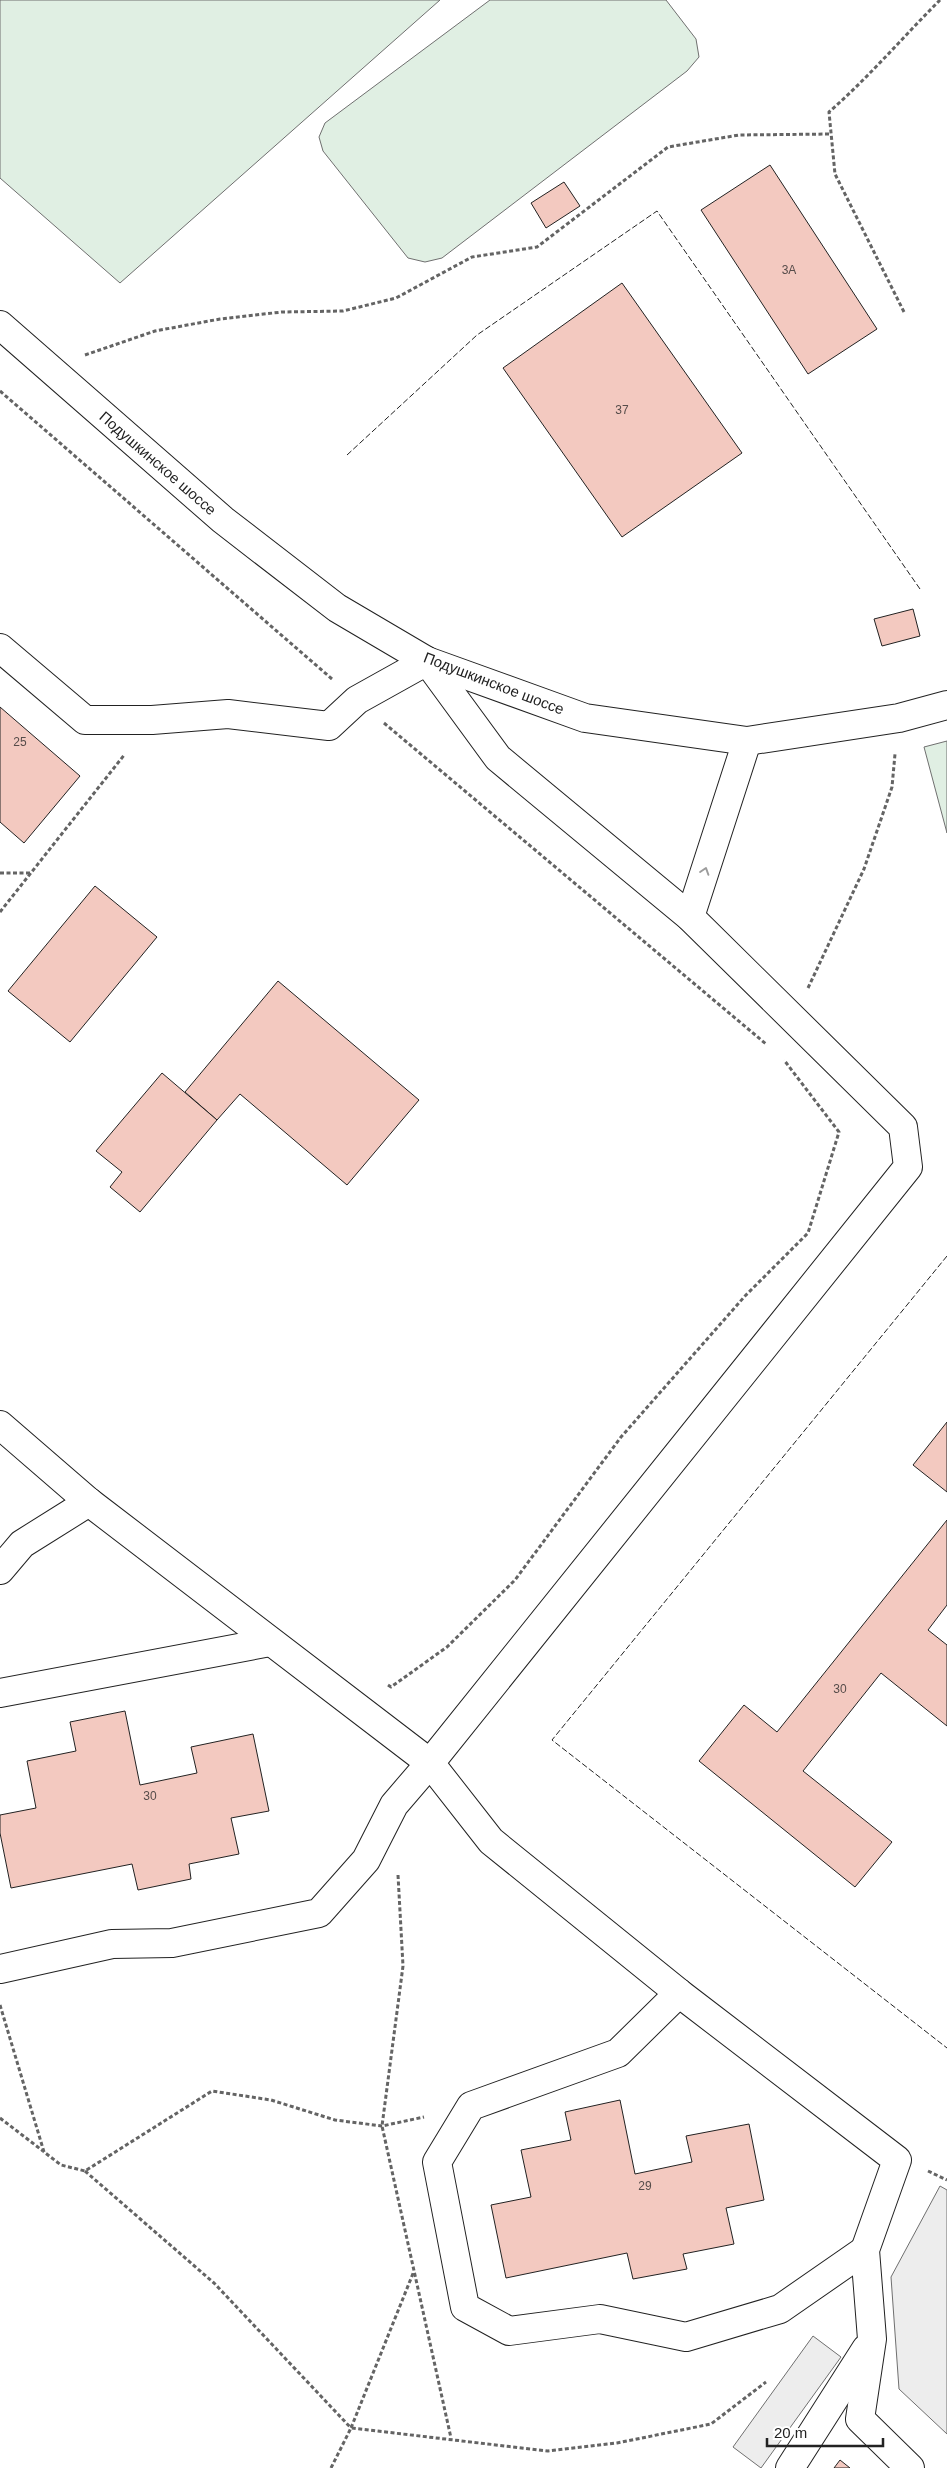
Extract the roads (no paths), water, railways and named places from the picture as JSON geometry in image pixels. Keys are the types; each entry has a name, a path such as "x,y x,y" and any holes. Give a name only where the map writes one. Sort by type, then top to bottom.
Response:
{"main road":[{"name":"Подушкинское шоссе","path":"0,325 223,520 337,608 427,661 585,718 747,741 899,718 947,705"},
{"path":"0,648 85,720 152,720 228,714 328,726 357,700 427,661 498,758 690,917 903,1127 908,1167 430,1764 394,1805 366,1860 319,1913 172,1943 112,1944 0,1969"},
{"path":"690,917 747,741"},
{"path":"0,1425 90,1502 430,1764 490,1841 679,1993 897,2160 865,2250 872,2339 860,2419 910,2468"},
{"path":"0,1570 22,1544 90,1502"},
{"path":"0,1693 270,1642"},
{"path":"679,1993 618,2053 471,2106 437,2162 465,2307 509,2331 600,2319 686,2337 780,2309 865,2250"},
{"path":"790,2468 872,2339"}]}
